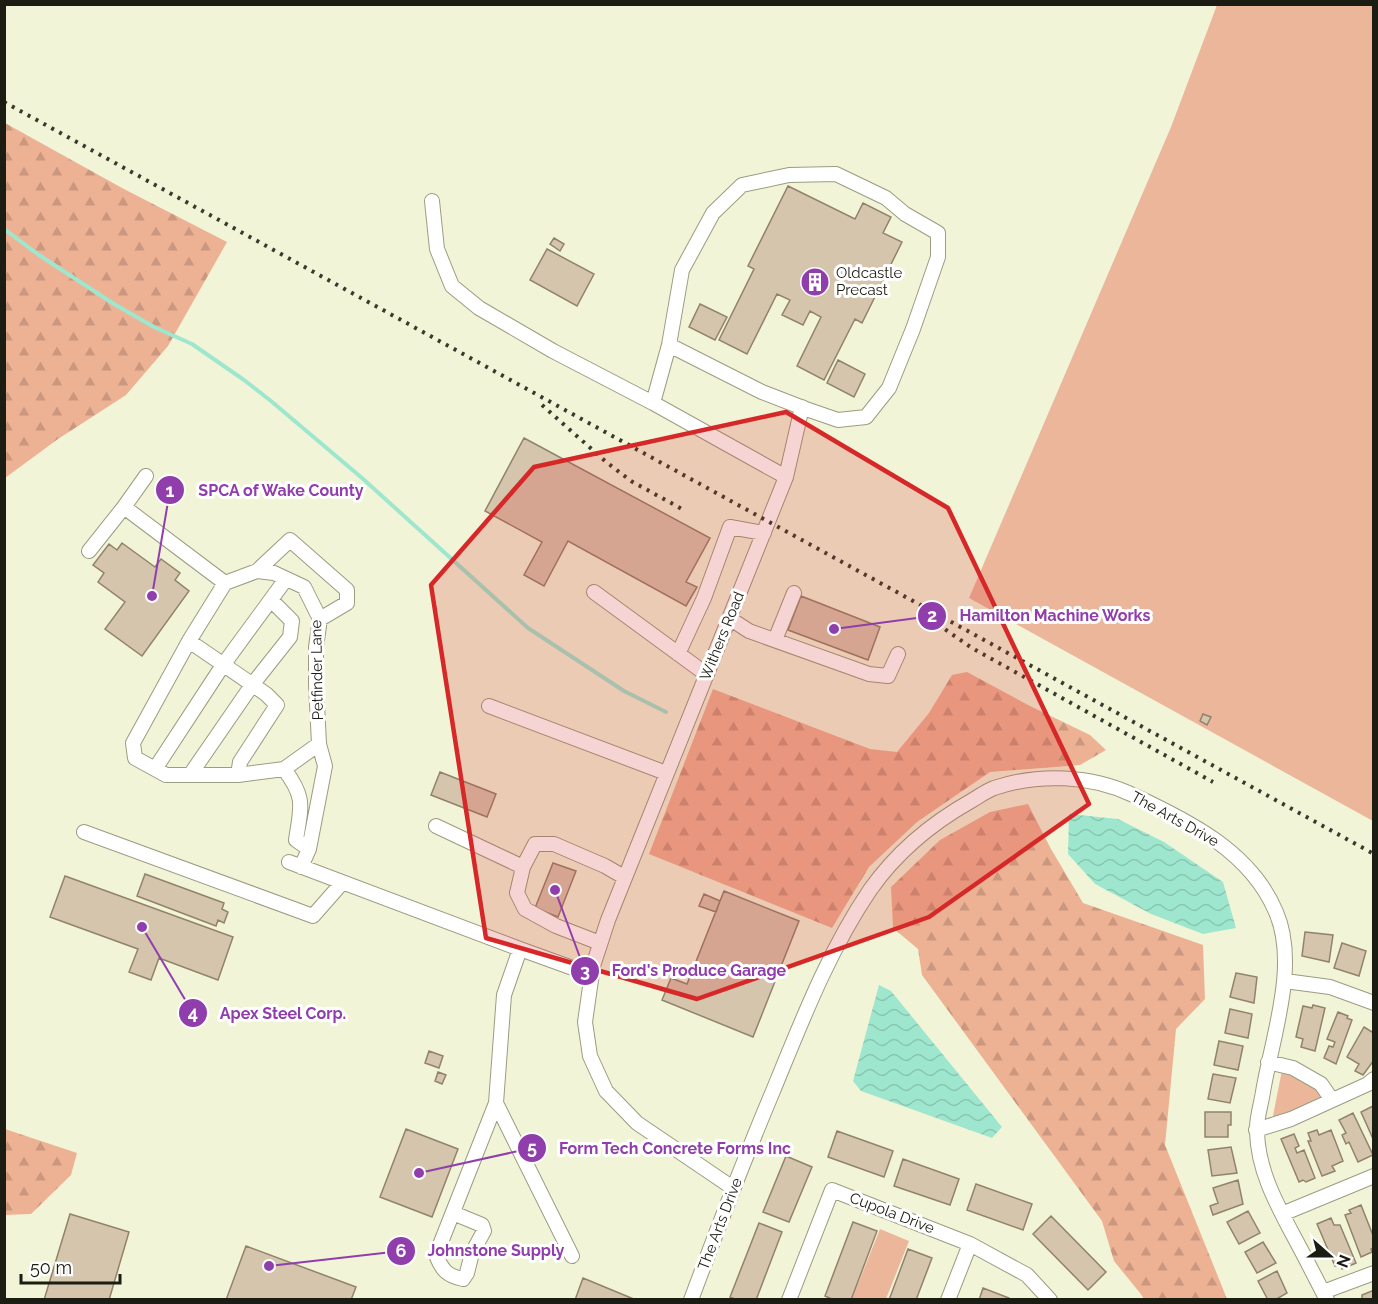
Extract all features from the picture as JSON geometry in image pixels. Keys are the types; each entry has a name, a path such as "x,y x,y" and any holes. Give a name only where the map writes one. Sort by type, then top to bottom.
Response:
{"street":[{"path":"653,403 669,345 682,270 713,213 742,185 789,175 836,174 886,198 905,214 938,233 938,257 890,388 866,417 838,420 801,407 762,392 669,345"},
{"path":"432,201 437,249 452,286 478,308 786,477"},
{"name":"Withers Road","path":"733,1188 637,1123 606,1091 590,1056 585,1022 592,975 600,943 624,877 786,477 801,407"},
{"path":"89,552 147,476"},
{"path":"124,507 225,584"},
{"path":"678,654 708,587 730,527 764,533"},
{"path":"319,744 284,769 238,776 166,775 135,758 133,743 189,641 225,584 257,571 290,540 347,590 347,603 320,619"},
{"name":"Petfinder Lane","path":"257,571 274,573 304,587 320,619 316,647 319,744 325,766 309,849 295,865 592,975"},
{"path":"155,769 222,665 286,579"},
{"path":"594,592 706,674"},
{"path":"775,640 794,593"},
{"path":"190,775 252,685 290,637 292,621 271,600"},
{"path":"729,618 749,632 869,674 888,676 898,654"},
{"path":"189,641 266,694 277,705 240,762 238,776"},
{"path":"489,706 666,773"},
{"path":"284,769 297,786 302,801 296,840 309,849"},
{"name":"The Arts Drive","path":"691,1299 733,1188 830,958 871,889 906,848 952,812 993,788 1041,778 1082,779 1122,789 1159,806 1207,834 1233,853 1252,872 1276,911 1282,930 1285,953 1285,981 1256,1130 1263,1174 1325,1296"},
{"path":"436,826 523,867"},
{"path":"84,832 313,916 342,884"},
{"path":"600,943 556,926 525,909 517,893 523,867 535,844 554,843 624,877"},
{"path":"453,1213 482,1225 484,1231 472,1253 467,1274 463,1279 453,1278 441,1269 436,1255 496,1103 504,996 520,949"},
{"path":"1285,981 1330,987 1374,1003"},
{"path":"1268,1062 1293,1068 1321,1084 1332,1100"},
{"path":"1256,1130 1291,1119 1368,1084 1374,1079"},
{"path":"496,1103 572,1256"},
{"path":"1282,1214 1374,1176"},
{"name":"Cupola Drive","path":"789,1299 832,1190 970,1244 1027,1275 1050,1299"},
{"path":"948,1299 970,1244"},
{"path":"1325,1296 1374,1273"}],"highlighted area":[{"path":"786,412 948,508 1089,804 929,917 697,999 486,938 431,585 534,467"}],"shaded area":[{"path":"1217,5 1373,5 1373,821 969,598 1171,127"},
{"path":"1282,1070 1322,1089 1321,1098 1272,1121"},
{"path":"880,1229 909,1241 886,1299 852,1299"}],"green space":[{"path":"5,123 122,188 227,242 168,346 126,395 58,439 5,478"},
{"path":"967,672 1090,735 1106,750 1080,765 990,772 917,822 869,867 832,928 649,854 713,689 870,749 897,752 929,713 952,675"},
{"path":"1028,804 1083,903 1203,945 1205,999 1176,1029 1165,1145 1227,1299 1144,1299 1114,1261 1102,1221 922,975 918,949 893,928 891,887 940,840 990,812"},
{"path":"5,1129 77,1153 71,1175 31,1214 5,1215"}],"water":[{"path":"1069,814 1118,819 1164,842 1223,882 1236,928 1203,934 1151,914 1095,884 1068,854"},
{"path":"879,985 891,991 1002,1127 992,1138 861,1091 853,1081"}],"building":[{"name":"Oldcastle Precast","path":"788,186 855,219 863,203 891,217 883,233 902,242 862,323 855,319 824,380 797,366 821,317 810,311 803,325 782,315 790,300 777,294 747,354 719,340 754,269 748,266"},
{"path":"554,238 564,244 560,251 550,244"},
{"path":"547,249 594,274 577,306 530,280"},
{"path":"700,304 727,317 715,340 689,327"},
{"path":"838,360 865,374 854,397 827,383"},
{"path":"524,438 710,538 686,582 697,587 686,606 568,541 544,586 524,575 542,542 485,511"},
{"path":"122,543 155,567 161,559 180,573 175,580 189,591 142,656 105,629 125,602 98,582 104,573 93,565 109,544 117,550"},
{"path":"801,596 880,627 868,660 788,630"},
{"path":"1203,714 1211,717 1207,725 1200,721"},
{"path":"440,772 496,794 487,817 431,795"},
{"path":"553,863 576,871 558,917 535,908"},
{"path":"145,874 224,903 222,909 228,912 224,923 218,920 216,926 137,896"},
{"path":"65,876 233,937 218,980 159,958 151,980 129,972 138,949 50,917"},
{"path":"724,891 799,921 753,1037 662,1000 671,978 687,984"},
{"path":"704,894 720,901 716,912 699,906"},
{"path":"1305,932 1333,935 1329,962 1302,956"},
{"path":"1342,943 1366,951 1359,976 1334,968"},
{"path":"1236,973 1257,977 1254,1003 1230,997"},
{"path":"1313,1005 1325,1008 1315,1051 1301,1047 1303,1039 1296,1037 1303,1006 1312,1008"},
{"path":"1230,1009 1252,1014 1248,1038 1225,1033"},
{"path":"1338,1012 1352,1020 1336,1064 1324,1058 1329,1046 1333,1047 1335,1042 1327,1039"},
{"path":"1364,1027 1372,1032 1374,1030 1374,1060 1363,1075 1355,1071 1359,1064 1347,1057"},
{"path":"1219,1041 1243,1046 1238,1070 1214,1065"},
{"path":"429,1051 443,1056 439,1068 425,1063"},
{"path":"438,1072 446,1075 442,1084 435,1081"},
{"path":"1213,1074 1236,1078 1230,1103 1208,1099"},
{"path":"1374,1107 1374,1141 1361,1112"},
{"path":"1205,1112 1231,1112 1228,1137 1205,1137"},
{"path":"1353,1113 1373,1155 1358,1162 1349,1142 1346,1144 1342,1135 1346,1133 1339,1120"},
{"path":"406,1129 458,1149 432,1217 380,1197"},
{"path":"1317,1130 1319,1135 1331,1130 1343,1161 1332,1166 1335,1171 1322,1176 1308,1141 1311,1141 1308,1133"},
{"path":"837,1131 893,1151 884,1177 828,1157"},
{"path":"1294,1134 1299,1146 1295,1148 1297,1153 1304,1150 1315,1178 1306,1182 1303,1180 1299,1182 1281,1139"},
{"path":"1231,1147 1237,1173 1212,1176 1208,1150"},
{"path":"786,1156 812,1167 789,1222 763,1212"},
{"path":"903,1159 959,1179 950,1205 894,1186"},
{"path":"1238,1180 1243,1204 1213,1215 1210,1206 1218,1203 1213,1188"},
{"path":"976,1184 1032,1204 1023,1230 967,1210"},
{"path":"1361,1205 1374,1238 1374,1248 1371,1249 1372,1252 1361,1257 1345,1215 1351,1213 1349,1210"},
{"path":"1248,1211 1260,1233 1239,1244 1227,1222"},
{"path":"70,1214 129,1232 109,1300 44,1300"},
{"path":"1051,1216 1106,1272 1088,1290 1033,1234"},
{"path":"1331,1218 1334,1225 1340,1225 1356,1263 1342,1269 1340,1264 1335,1266 1317,1224"},
{"path":"853,1222 877,1231 851,1300 834,1300 825,1296"},
{"path":"759,1223 782,1232 756,1300 737,1300 730,1297"},
{"path":"1263,1242 1276,1263 1257,1273 1245,1252"},
{"path":"246,1246 356,1287 351,1300 226,1300"},
{"path":"908,1249 932,1258 916,1300 889,1300"},
{"path":"1277,1271 1287,1293 1275,1300 1268,1300 1258,1281"},
{"path":"583,1278 636,1300 575,1300"},
{"path":"983,1288 1009,1298 1009,1300 979,1300"},
{"path":"1374,1290 1374,1300 1362,1300 1362,1295"}],"waterway":[{"path":"4,229 114,304 154,327 192,344 244,380 362,478 528,628 624,691 666,712"}],"railway":[{"path":"4,102 1374,854"},
{"path":"542,405 631,481 682,509"},
{"path":"923,614 972,648 1213,782"}],"place":[{"name":"Oldcastle Precast","path":"815,282"},
{"name":"SPCA of Wake County","path":"152,596"},
{"name":"Hamilton Machine Works","path":"834,629"},
{"name":"Ford's Produce Garage","path":"555,890"},
{"name":"Apex Steel Corp.","path":"142,927"},
{"name":"Form Tech Concrete Forms Inc","path":"419,1173"},
{"name":"Johnstone Supply","path":"269,1266"}]}
